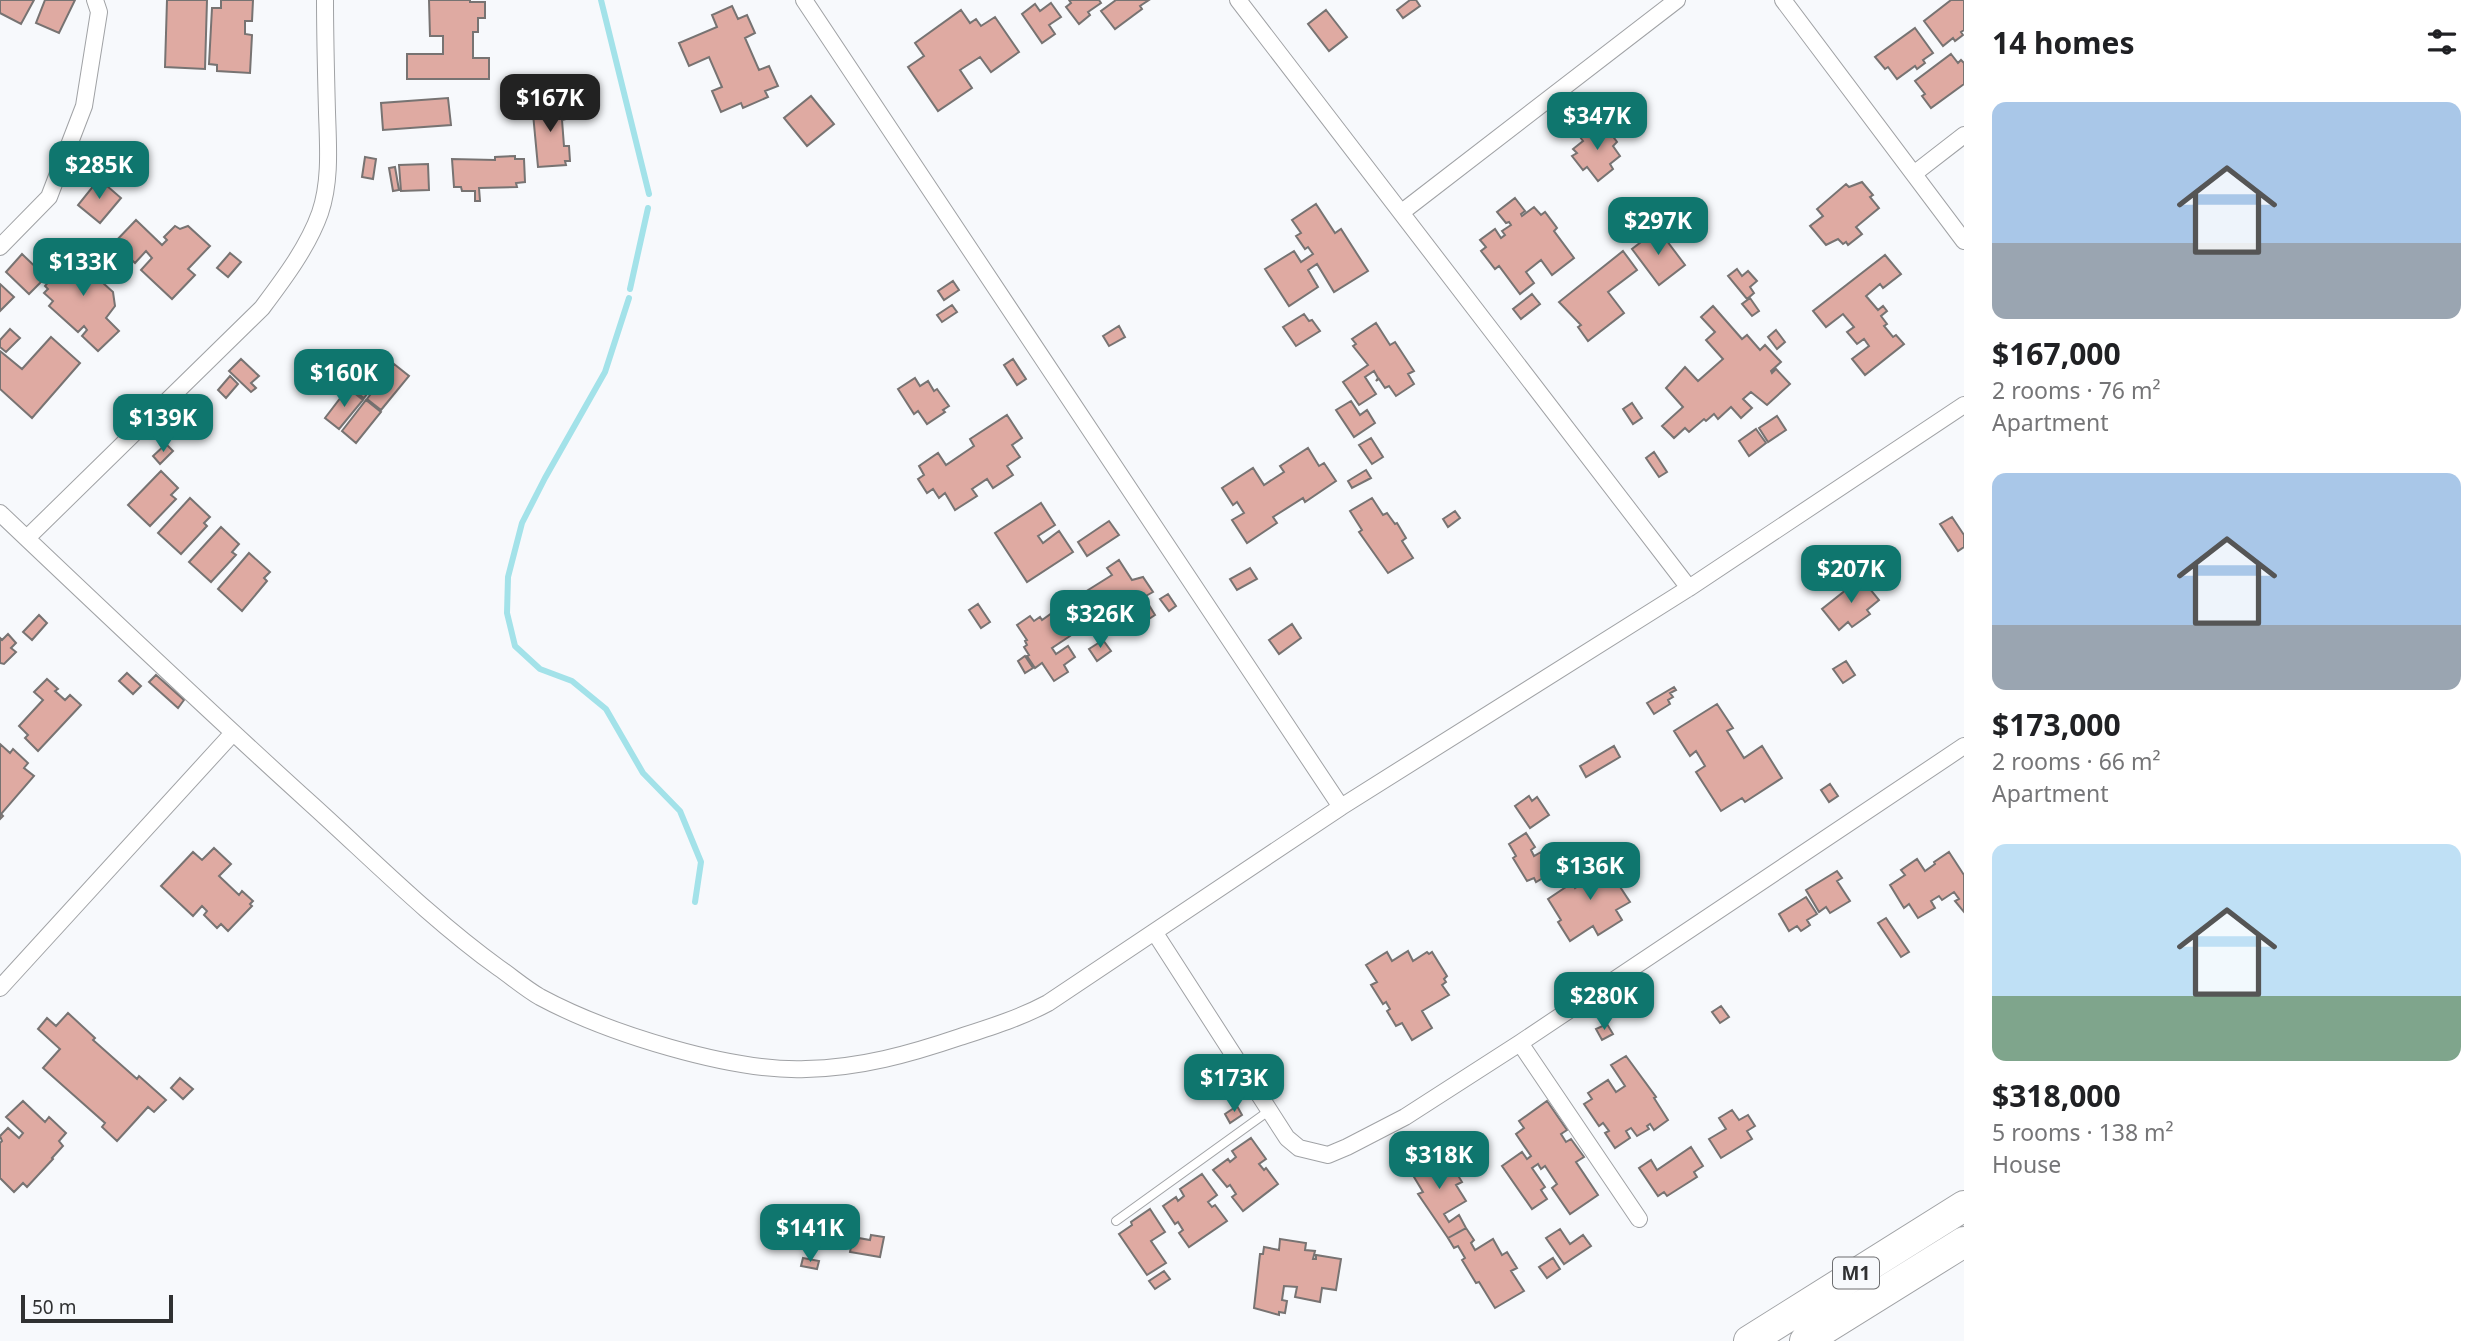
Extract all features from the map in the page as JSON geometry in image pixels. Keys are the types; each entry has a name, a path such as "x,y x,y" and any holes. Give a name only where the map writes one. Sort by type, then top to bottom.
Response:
{"highway":[{"name":"M1","path":"1749,1341 1964,1206"},
{"name":"M1","path":"1805,1341 1964,1242"}],"street":[{"path":"0,247 49,197 85,106 99,12 95,0"},
{"path":"27,538 262,308 312,231 320,212 328,158 325,0"},
{"path":"804,0 1341,807"},
{"path":"1238,0 1689,587"},
{"path":"1402,212 1677,0"},
{"path":"1783,0 1964,241"},
{"path":"1915,173 1964,135"},
{"path":"0,513 233,733 464,943 539,996 607,1026 649,1040 760,1067 804,1070 897,1057 1023,1016 1048,1003 1341,807 1689,587 1964,405"},
{"path":"0,988 233,733"},
{"path":"1155,933 1287,1138 1299,1148 1328,1155 1405,1117 1964,746"},
{"path":"1520,1043 1639,1219"}],"lane":[{"path":"1116,1221 1270,1110"}],"building":[{"path":"0,0 34,0 21,24 0,13"},
{"path":"45,0 75,0 59,33 36,23"},
{"path":"167,0 207,0 205,69 165,67"},
{"path":"221,0 253,0 252,21 245,21 245,34 252,35 250,73 217,71 217,65 209,64 212,8 221,8"},
{"path":"429,0 485,2 485,18 478,18 478,32 473,32 473,58 489,58 489,79 407,79 407,54 443,54 443,36 430,36"},
{"path":"1069,0 1099,0 1101,3 1088,12 1090,15 1079,24 1066,7 1071,3"},
{"path":"1116,0 1149,0 1140,6 1142,9 1115,29 1101,11"},
{"path":"1410,0 1416,0 1420,6 1403,18 1397,10"},
{"path":"1951,0 1964,0 1964,30 1961,32 1963,35 1955,41 1953,38 1943,46 1924,21"},
{"path":"1051,3 1061,17 1049,25 1055,34 1042,43 1022,14 1035,4 1040,11"},
{"path":"732,6 738,19 747,15 755,33 745,38 759,70 769,66 778,86 765,91 768,97 743,108 741,103 721,112 712,91 722,87 709,57 689,66 679,43 717,27 712,15"},
{"path":"961,10 970,23 976,19 981,26 995,17 1019,52 991,72 980,57 960,70 972,88 938,111 908,67 924,56 915,43"},
{"path":"1326,10 1347,37 1329,51 1308,24"},
{"path":"1915,28 1933,53 1923,60 1925,63 1917,69 1915,66 1897,79 1888,67 1885,69 1875,57"},
{"path":"1951,54 1958,63 1961,60 1964,63 1964,84 1931,108 1915,81"},
{"path":"811,96 834,124 807,146 784,118"},
{"path":"448,98 451,125 383,130 381,103"},
{"path":"561,100 561,105 565,105 566,119 562,120 564,146 569,146 570,161 565,161 566,165 538,167 532,103"},
{"path":"1596,124 1601,130 1606,127 1617,142 1613,146 1620,156 1610,164 1613,169 1598,181 1587,167 1583,170 1572,156 1577,153 1573,149 1583,141 1580,137"},
{"path":"515,156 515,159 524,159 525,182 516,183 517,187 479,188 480,201 475,201 475,191 462,191 461,187 454,187 452,159 495,160 495,157"},
{"path":"365,157 376,159 373,179 362,177"},
{"path":"428,164 429,190 401,191 399,165"},
{"path":"395,167 399,190 393,191 389,168"},
{"path":"99,179 121,198 100,223 78,205"},
{"path":"1862,182 1879,208 1856,227 1862,234 1848,245 1838,239 1826,245 1810,226 1823,216 1817,209 1846,184 1849,187"},
{"path":"1515,198 1525,211 1522,216 1534,207 1541,215 1545,212 1557,228 1554,231 1574,258 1552,275 1541,260 1526,272 1534,283 1520,294 1499,266 1495,269 1481,251 1486,247 1480,240 1495,229 1501,238 1505,235 1502,231 1511,225 1497,212"},
{"path":"1316,204 1335,233 1341,229 1368,271 1334,292 1317,264 1308,270 1318,287 1289,306 1265,269 1294,251 1301,262 1313,254 1308,247 1305,249 1296,236 1301,233 1292,220"},
{"path":"136,220 162,245 167,240 164,237 175,226 180,229 188,226 210,246 188,269 195,275 172,299 141,270 152,258 146,251 135,263 114,243"},
{"path":"1658,229 1685,265 1659,285 1632,249"},
{"path":"83,241 96,258 82,273 87,277 93,274 113,292 115,306 106,318 119,331 98,351 82,336 87,330 84,326 78,332 49,306 53,301 44,293 48,289 45,286"},
{"path":"1623,251 1637,270 1608,292 1624,313 1588,341 1578,327 1581,325 1559,302"},
{"path":"230,253 241,262 228,277 217,268"},
{"path":"22,254 46,277 29,294 6,272"},
{"path":"1885,255 1901,274 1883,288 1880,284 1866,296 1878,310 1883,306 1887,311 1881,316 1887,324 1884,326 1893,337 1896,335 1904,344 1865,375 1852,359 1869,346 1864,339 1857,344 1847,332 1854,327 1843,314 1826,327 1813,311"},
{"path":"1737,269 1742,276 1748,271 1757,281 1750,287 1754,293 1747,299 1728,276"},
{"path":"953,281 959,290 944,300 938,291"},
{"path":"0,284 14,297 0,311"},
{"path":"1532,294 1540,304 1521,319 1513,309"},
{"path":"1750,298 1759,311 1752,316 1742,304"},
{"path":"952,305 957,312 942,322 937,315"},
{"path":"1713,306 1742,339 1747,335 1760,350 1765,345 1781,362 1772,373 1776,369 1790,384 1767,405 1751,392 1743,399 1752,408 1741,418 1731,407 1718,419 1714,414 1689,432 1685,428 1674,438 1662,426 1683,407 1666,388 1685,367 1698,381 1723,359 1706,340 1715,332 1701,317"},
{"path":"1304,314 1320,331 1296,346 1283,327"},
{"path":"1376,323 1390,345 1395,342 1414,371 1408,374 1414,384 1396,396 1389,386 1385,388 1379,379 1376,381 1378,378 1374,371 1365,377 1376,394 1359,405 1343,382 1368,365 1353,346 1356,344 1352,339"},
{"path":"1119,326 1125,337 1109,346 1103,336"},
{"path":"10,329 20,338 6,352 0,347 0,340"},
{"path":"1776,330 1785,342 1777,349 1768,337"},
{"path":"51,337 80,363 32,418 0,389 0,351 22,369"},
{"path":"376,352 390,363 364,398 350,388"},
{"path":"241,359 259,376 251,383 256,388 251,392 229,371"},
{"path":"1013,359 1026,379 1017,385 1004,365"},
{"path":"394,364 409,376 381,410 367,399"},
{"path":"230,376 238,384 226,398 218,390"},
{"path":"915,378 920,386 928,381 949,406 943,410 945,412 927,424 918,411 914,414 898,389"},
{"path":"348,388 363,400 339,429 325,418"},
{"path":"366,400 381,412 356,443 342,431"},
{"path":"1351,401 1360,415 1367,410 1375,423 1354,437 1336,410"},
{"path":"1632,403 1642,418 1633,424 1623,409"},
{"path":"1007,415 1022,438 1012,445 1020,457 1007,466 1013,475 993,488 987,479 972,489 977,496 955,510 945,493 939,498 933,489 927,493 918,479 924,475 919,466 938,453 946,465 974,446 970,439"},
{"path":"1777,416 1786,430 1768,442 1759,428"},
{"path":"1756,429 1766,443 1749,456 1739,441"},
{"path":"1371,438 1383,457 1372,464 1359,445"},
{"path":"166,444 173,451 160,464 153,456"},
{"path":"1308,448 1319,466 1324,463 1336,481 1305,502 1303,498 1273,517 1277,523 1247,543 1232,520 1244,513 1237,502 1233,505 1222,488 1253,468 1264,485 1284,472 1280,466"},
{"path":"1654,452 1667,472 1659,477 1646,458"},
{"path":"1366,470 1371,478 1352,488 1348,481"},
{"path":"161,471 178,488 171,495 176,499 150,526 128,505"},
{"path":"190,498 210,517 204,523 207,526 181,554 158,533"},
{"path":"1372,498 1383,515 1387,513 1395,524 1397,523 1406,538 1402,541 1413,558 1388,573 1359,532 1362,530 1350,511"},
{"path":"1041,503 1055,525 1038,536 1043,543 1059,531 1073,552 1027,582 995,533"},
{"path":"1455,511 1460,518 1448,527 1443,519"},
{"path":"1952,517 1964,535 1964,547 1958,551 1940,524"},
{"path":"1109,521 1119,535 1087,556 1078,542"},
{"path":"221,527 239,544 232,552 236,555 211,582 189,562"},
{"path":"249,553 270,572 264,578 267,581 242,611 218,589"},
{"path":"1119,560 1132,580 1143,577 1153,592 1144,597 1155,615 1138,626 1133,617 1120,625 1113,614 1125,606 1122,602 1107,612 1105,608 1090,618 1077,597 1112,575 1107,568"},
{"path":"1250,568 1257,579 1237,590 1230,579"},
{"path":"1861,578 1879,600 1867,610 1870,614 1852,627 1848,622 1839,630 1822,609"},
{"path":"1168,594 1176,606 1169,611 1160,599"},
{"path":"1066,603 1080,624 1067,632 1070,636 1052,648 1056,654 1068,646 1075,657 1064,665 1068,672 1054,681 1042,663 1035,668 1027,656 1029,655 1024,647 1027,640 1017,625 1030,616 1034,621 1040,617 1042,620"},
{"path":"978,604 990,622 981,628 969,610"},
{"path":"39,615 47,623 32,640 23,632"},
{"path":"1292,624 1301,638 1279,654 1269,640"},
{"path":"8,634 16,643 11,648 16,652 4,664 0,663 0,638 2,640"},
{"path":"1103,640 1111,651 1097,661 1089,649"},
{"path":"1025,656 1033,668 1025,673 1018,661"},
{"path":"1846,661 1855,675 1843,683 1833,669"},
{"path":"127,673 141,686 133,694 119,681"},
{"path":"156,675 184,700 178,708 149,682"},
{"path":"47,679 65,700 70,695 81,705 38,751 25,738 28,735 19,726 43,700 34,692"},
{"path":"1674,687 1676,690 1670,693 1673,697 1668,700 1670,704 1654,714 1647,703"},
{"path":"1717,704 1733,728 1727,731 1744,758 1762,746 1782,778 1745,802 1742,798 1721,811 1696,772 1705,766 1696,751 1690,756 1674,731"},
{"path":"0,744 10,753 13,749 28,763 24,768 34,776 1,814 3,816 0,819"},
{"path":"1614,746 1620,757 1586,777 1580,766"},
{"path":"1830,784 1838,796 1829,802 1821,790"},
{"path":"1529,796 1532,801 1537,797 1549,815 1530,828 1515,806"},
{"path":"1526,833 1535,847 1531,850 1534,856 1541,852 1553,872 1536,882 1534,878 1527,881 1513,858 1516,856 1509,844"},
{"path":"214,848 231,864 219,876 239,895 242,891 253,901 250,904 252,906 228,931 221,924 217,928 204,915 207,911 202,906 193,916 161,886 193,852 202,860"},
{"path":"1949,852 1964,875 1964,912 1955,901 1959,899 1954,892 1942,900 1939,896 1931,901 1935,908 1918,918 1909,904 1904,908 1890,885 1905,875 1901,870 1917,859 1925,871"},
{"path":"1601,858 1630,902 1616,910 1622,920 1598,935 1593,926 1570,941 1548,899 1572,883 1575,888 1583,883 1577,874"},
{"path":"1837,871 1842,878 1837,881 1850,901 1830,913 1826,907 1819,912 1806,890"},
{"path":"1806,897 1817,914 1807,920 1810,925 1801,931 1797,926 1789,931 1779,914"},
{"path":"1886,918 1909,952 1901,957 1878,923"},
{"path":"1408,951 1413,961 1427,952 1432,952 1447,976 1442,985 1449,995 1422,1011 1432,1028 1412,1040 1402,1023 1396,1026 1387,1011 1390,1009 1386,1002 1383,1004 1371,985 1377,982 1366,965 1387,952 1392,961"},
{"path":"1721,1006 1729,1017 1720,1023 1712,1012"},
{"path":"68,1013 95,1038 93,1040 137,1079 139,1076 166,1100 154,1112 148,1107 117,1141 102,1127 105,1123 43,1068 60,1049 38,1029 47,1018 56,1026"},
{"path":"1607,1024 1613,1034 1602,1040 1596,1029"},
{"path":"1626,1056 1656,1097 1654,1098 1668,1120 1654,1130 1650,1124 1647,1126 1649,1129 1637,1136 1631,1128 1626,1131 1630,1138 1615,1148 1605,1133 1609,1131 1603,1123 1599,1126 1584,1104 1592,1099 1588,1093 1608,1080 1616,1092 1625,1086 1611,1065"},
{"path":"180,1078 193,1089 183,1099 171,1088"},
{"path":"23,1101 45,1122 49,1117 66,1133 59,1141 63,1146 53,1159 27,1187 23,1183 14,1192 0,1178 0,1136 8,1128 19,1138 23,1133 6,1117"},
{"path":"1547,1101 1567,1130 1561,1134 1566,1142 1571,1139 1584,1157 1576,1162 1598,1195 1570,1214 1552,1188 1557,1184 1545,1166 1541,1169 1538,1164 1532,1168 1545,1187 1541,1190 1547,1199 1532,1209 1502,1166 1522,1152 1527,1159 1531,1156 1516,1134 1524,1128 1519,1121"},
{"path":"1237,1106 1242,1115 1230,1123 1225,1114"},
{"path":"1732,1110 1739,1120 1748,1115 1755,1126 1747,1131 1752,1139 1721,1158 1709,1139 1726,1129 1719,1118"},
{"path":"1251,1138 1266,1159 1259,1164 1264,1170 1266,1168 1278,1184 1243,1211 1232,1197 1236,1194 1230,1185 1227,1187 1213,1170 1228,1159 1230,1162 1236,1157 1232,1151"},
{"path":"1691,1147 1703,1166 1694,1172 1697,1177 1667,1196 1664,1192 1658,1196 1639,1168 1651,1160 1657,1170"},
{"path":"1436,1150 1448,1170 1453,1167 1462,1182 1456,1185 1466,1201 1444,1214 1449,1222 1459,1215 1466,1228 1448,1238 1418,1194 1423,1192 1408,1167"},
{"path":"1202,1174 1217,1195 1208,1202 1212,1207 1215,1205 1227,1221 1189,1247 1179,1233 1183,1230 1178,1222 1175,1224 1163,1206 1176,1197 1178,1201 1184,1196 1180,1189"},
{"path":"1150,1209 1165,1232 1151,1241 1166,1263 1147,1275 1119,1234"},
{"path":"1466,1228 1474,1240 1471,1243 1475,1250 1493,1239 1502,1255 1507,1252 1517,1268 1511,1271 1524,1291 1495,1308 1462,1260 1465,1258 1458,1246 1454,1248 1448,1238"},
{"path":"1560,1229 1570,1244 1583,1235 1591,1246 1564,1264 1546,1238"},
{"path":"871,1235 884,1237 880,1257 850,1252 853,1237 870,1240"},
{"path":"1280,1239 1306,1243 1305,1250 1315,1251 1313,1259 1316,1259 1316,1255 1341,1259 1336,1290 1322,1288 1320,1302 1295,1297 1297,1287 1284,1286 1282,1300 1287,1301 1285,1313 1279,1312 1279,1315 1254,1308 1260,1254 1263,1254 1264,1247 1279,1250"},
{"path":"803,1258 819,1261 817,1269 801,1266"},
{"path":"1553,1258 1560,1269 1547,1278 1539,1267"},
{"path":"1164,1271 1170,1279 1155,1289 1149,1281"}],"waterway":[{"path":"601,0 649,194"},
{"path":"630,289 648,208"},
{"path":"629,298 605,372 522,523 508,577 507,613 515,646 540,669 572,681 606,709 643,773 680,811 701,862 695,902"}]}
